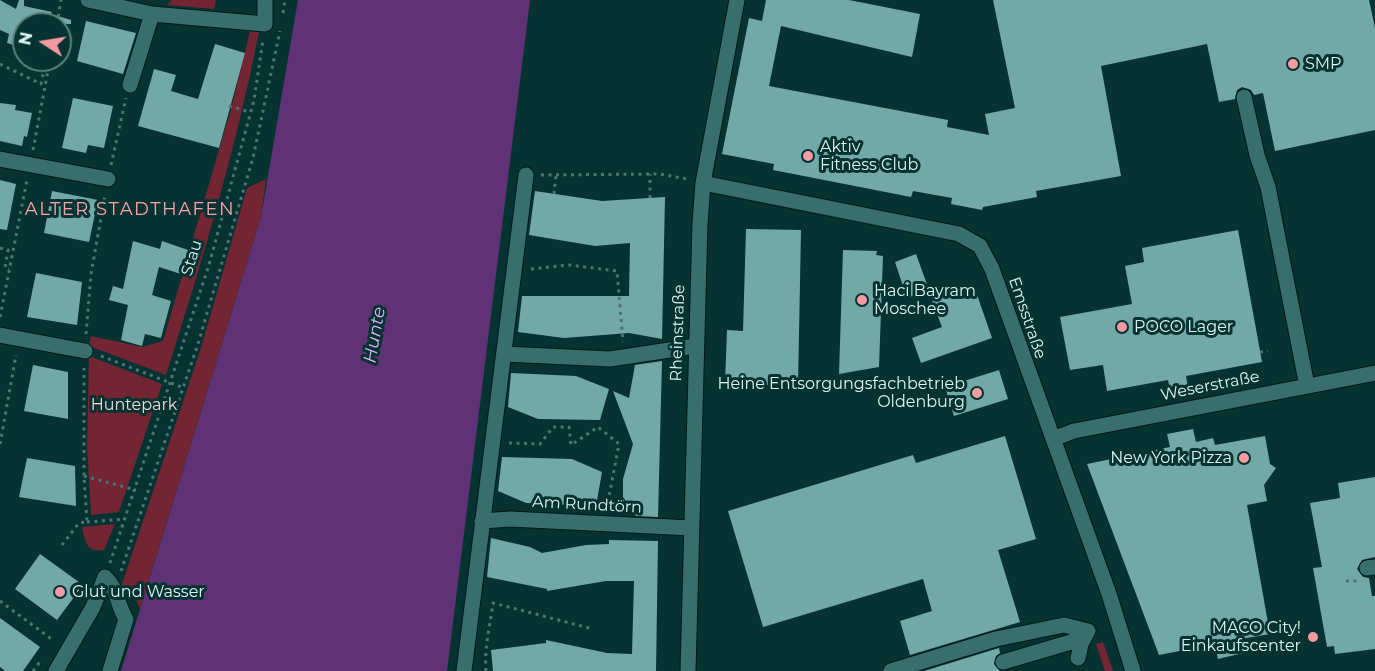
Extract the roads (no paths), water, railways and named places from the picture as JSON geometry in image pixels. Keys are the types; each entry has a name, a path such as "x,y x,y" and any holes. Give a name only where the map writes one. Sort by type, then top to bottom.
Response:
{"street":[{"path":"88,0 152,14 273,25 265,0"},
{"name":"Rheinstraße","path":"688,671 696,346 703,183 737,0"},
{"path":"130,85 152,14"},
{"path":"1244,97 1257,155 1268,187 1307,386"},
{"path":"0,159 108,178"},
{"path":"464,671 526,175"},
{"name":"Emsstraße","path":"703,183 959,234 970,238 980,246 989,262 1053,439 1119,623 1133,671"},
{"path":"0,335 85,351"},
{"path":"504,354 610,359 696,346"},
{"name":"Weserstraße","path":"1053,439 1074,431 1375,372"},
{"name":"Am Rundtörn","path":"482,521 510,519 691,528"},
{"path":"56,671 110,582 119,608 126,619 110,671"},
{"path":"891,671 996,639 1064,625 1088,631"},
{"path":"1078,658 1081,644 1088,631"},
{"path":"1003,662 1071,642 1088,631"}],"water":[{"name":"Hunte","path":"298,0 530,0 447,671 121,671 261,217"}],"place":[{"name":"SMP","path":"1293,64"},
{"name":"Aktiv Fitness Club","path":"808,156"},
{"name":"Haci Bayram Moschee","path":"862,300"},
{"name":"POCO Lager","path":"1122,327"},
{"name":"Heine Entsorgungsfachbetrieb Oldenburg","path":"977,393"},
{"name":"New York Pizza","path":"1244,458"},
{"name":"Glut und Wasser","path":"60,592"},
{"name":"MACO City! Einkaufscenter","path":"1313,637"}],"district":[{"name":"ALTER STADTHAFEN","path":"130,210"}],"park label":[{"name":"Huntepark","path":"134,405"}]}
